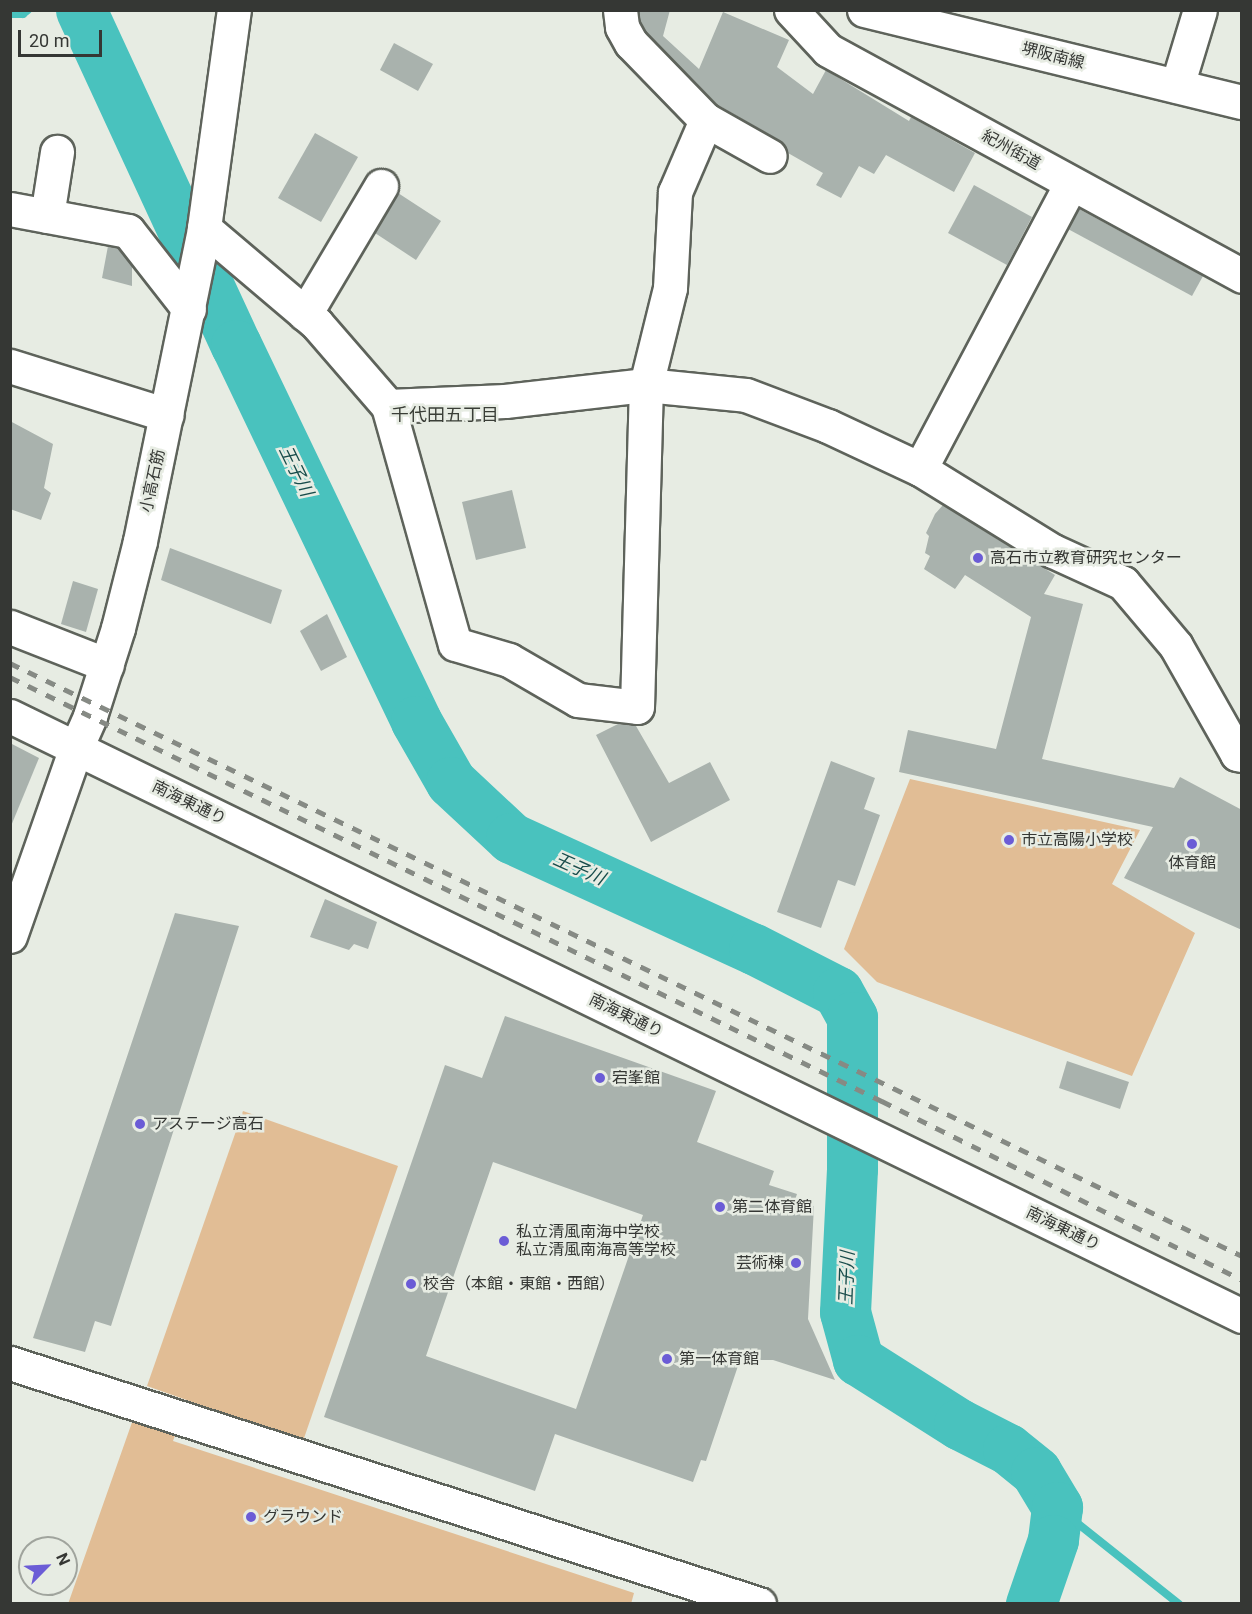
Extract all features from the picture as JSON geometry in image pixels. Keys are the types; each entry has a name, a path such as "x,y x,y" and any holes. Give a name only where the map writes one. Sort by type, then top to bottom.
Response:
{"street":[{"name":"小高石筋","path":"10,936 76,748 90,716 107,664 140,541 204,228 234,10"},
{"path":"620,10 622,27 631,42 706,120 770,156"},
{"name":"紀州街道","path":"791,10 828,50 1242,276"},
{"name":"堺阪南線","path":"864,10 1242,102"},
{"path":"1177,86 1200,10"},
{"path":"204,228 305,314 388,406 455,644 509,660 578,700 638,707 646,385 670,288 675,192 706,120"},
{"path":"47,216 57,152"},
{"path":"920,469 1071,184"},
{"path":"305,314 381,186"},
{"path":"10,209 128,231 189,309"},
{"path":"10,366 166,415"},
{"path":"388,406 505,401 646,385 746,395 828,426 920,469 1053,551 1123,584 1176,646 1237,754 1242,755"},
{"path":"10,627 107,664"},
{"name":"南海東通り","path":"10,716 1242,1316"},
{"path":"10,1363 759,1604"}],"shaded area":[{"path":"910,779 1140,830 1112,884 1195,933 1132,1076 877,982 844,949"},
{"path":"243,1111 398,1166 303,1441 147,1386"},
{"name":"グラウンド","path":"136,1411 178,1427 173,1441 634,1593 631,1604 68,1604 71,1596 78,1596 78,1576"}],"building":[{"path":"639,10 670,10 663,36 699,69 723,12 789,40 777,67 813,94 826,70 909,121 911,117 975,153 954,192 886,155 874,174 859,166 841,198 816,185 823,173 788,153 779,140 718,105 646,32 640,21"},
{"path":"394,43 433,64 418,91 380,70"},
{"path":"315,133 358,157 321,222 278,198"},
{"path":"974,185 1032,217 1007,265 948,233"},
{"path":"398,193 441,221 416,260 375,233"},
{"path":"1079,209 1203,276 1192,296 1068,229"},
{"path":"108,246 118,248 132,266 132,286 102,278"},
{"path":"10,421 53,444 44,488 51,493 41,520 10,509"},
{"path":"512,490 526,548 476,560 462,502"},
{"path":"943,505 1055,575 1044,594 1083,604 1042,759 1174,788 1180,777 1242,810 1242,930 1124,878 1153,827 899,772 908,730 996,749 1031,617 965,575 955,589 924,569 930,556 925,553 929,536 926,533 935,514"},
{"path":"170,548 282,590 271,624 161,580"},
{"path":"73,581 98,589 86,632 61,624"},
{"path":"327,614 347,657 321,671 300,631"},
{"path":"618,724 636,726 669,783 710,762 730,800 651,842 596,735"},
{"path":"10,743 39,758 11,826 10,826"},
{"path":"831,761 875,778 864,809 880,815 855,886 838,880 821,928 777,912"},
{"path":"325,899 377,922 368,949 354,944 349,950 310,937"},
{"name":"アステージ高石","path":"175,913 239,926 111,1326 95,1321 85,1352 33,1338"},
{"path":"505,1016 716,1091 697,1142 774,1171 769,1185 797,1194 795,1200 814,1206 808,1319 835,1380 773,1360 740,1360 706,1461 701,1460 693,1482 555,1434 535,1491 324,1417 445,1065 482,1078","holes":["493,1162 643,1215 576,1409 426,1356"]},
{"path":"1067,1061 1129,1082 1120,1109 1059,1088"}],"waterway":[{"path":"10,14 23,14 28,10"},
{"name":"王子川","path":"81,10 236,345 416,721 451,782 511,838 754,949 838,992 852,1017 852,1169 845,1312 858,1360 959,1424 1008,1449 1036,1472 1057,1507 1053,1540 1031,1604"},
{"path":"1057,1507 1179,1604"}],"railway":[{"path":"10,663 1242,1256"},
{"path":"10,677 882,1101 1242,1280"}],"place":[{"name":"高石市立教育研究センター","path":"978,558"},
{"name":"市立高陽小学校","path":"1009,840"},
{"name":"体育館","path":"1192,844"},
{"name":"宕峯館","path":"600,1078"},
{"name":"アステージ高石","path":"140,1124"},
{"name":"第二体育館","path":"720,1207"},
{"name":"私立清風南海中学校 私立清風南海高等学校","path":"504,1241"},
{"name":"芸術棟","path":"796,1263"},
{"name":"校舎（本館・東館・西館）","path":"411,1284"},
{"name":"第一体育館","path":"667,1359"},
{"name":"グラウンド","path":"251,1517"}],"district":[{"name":"千代田五丁目","path":"445,415"}]}
